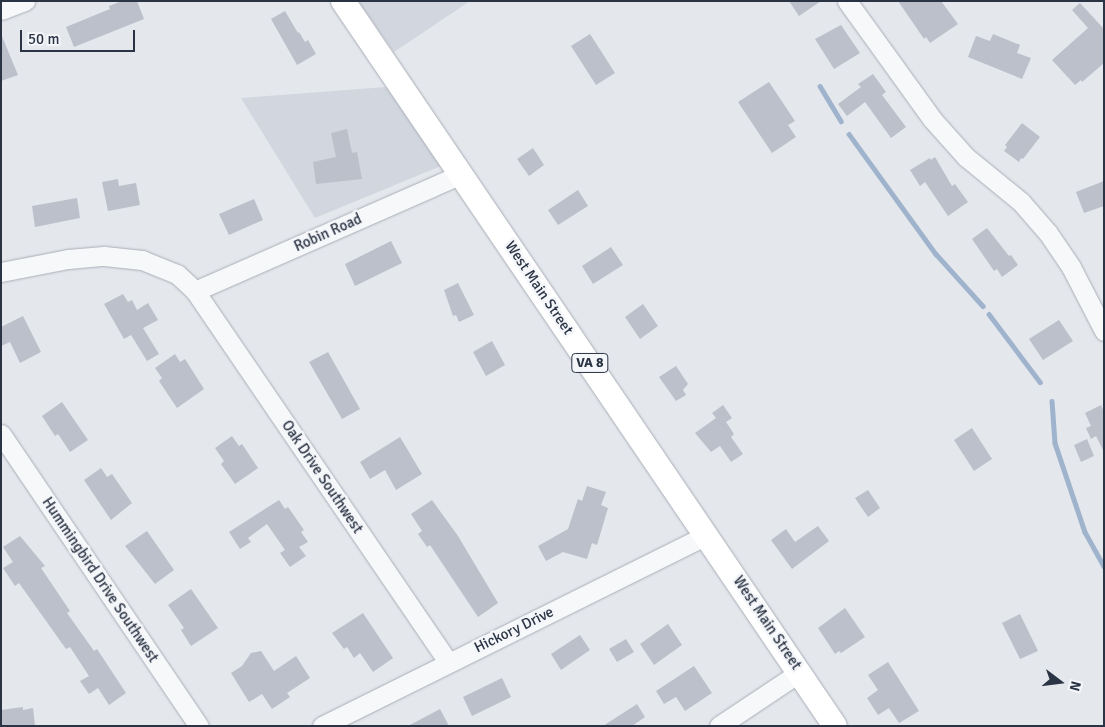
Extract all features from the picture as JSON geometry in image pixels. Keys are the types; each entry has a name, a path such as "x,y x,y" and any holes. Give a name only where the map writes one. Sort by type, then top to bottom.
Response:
{"main road":[{"name":"West Main Street","path":"343,1 835,726"}],"street":[{"path":"1,10 25,1"},
{"path":"847,1 932,119 966,158 1021,202 1048,233 1071,267 1104,332"},
{"name":"Robin Road","path":"195,292 462,174"},
{"name":"Oak Drive Southwest","path":"1,272 68,259 104,256 142,260 177,274 195,292 449,662"},
{"name":"Hummingbird Drive Southwest","path":"1,434 199,726"},
{"name":"Hickory Drive","path":"322,726 707,535"},
{"path":"719,726 800,672"}],"shaded area":[{"path":"358,1 470,1 394,52"},
{"path":"386,87 441,166 315,218 241,98"}],"building":[{"path":"122,1 137,1 144,19 74,47 66,27 110,9 109,6"},
{"path":"789,1 821,1 799,16"},
{"path":"898,1 941,1 958,24 930,43 926,37 924,39"},
{"path":"1080,3 1104,29 1104,63 1082,82 1081,80 1075,85 1052,60 1088,28 1072,10"},
{"path":"285,11 298,33 305,42 308,40 316,54 297,65 271,19"},
{"path":"841,25 860,53 834,69 815,39"},
{"path":"1,34 18,75 1,81"},
{"path":"590,34 615,73 596,85 571,46"},
{"path":"993,34 1020,45 1017,53 1031,58 1022,79 968,57 976,36 990,41"},
{"path":"873,74 886,92 882,95 906,127 891,138 865,102 847,116 838,104 861,87 858,84"},
{"path":"769,82 795,121 788,125 796,137 772,153 738,102"},
{"path":"1022,123 1040,137 1019,162 1004,151 1007,147 1005,145"},
{"path":"347,129 352,153 357,152 362,179 316,184 313,162 336,157 331,133"},
{"path":"533,148 544,165 529,176 517,159"},
{"path":"935,157 952,186 955,184 968,202 948,216 925,182 920,186 910,170"},
{"path":"118,179 119,186 136,183 140,205 108,211 102,182"},
{"path":"1104,181 1104,206 1084,213 1076,192"},
{"path":"578,190 588,206 558,225 548,210"},
{"path":"77,198 80,218 35,227 32,206"},
{"path":"254,199 263,220 229,235 219,214"},
{"path":"987,228 1018,265 1002,277 997,269 994,271 972,239"},
{"path":"391,241 402,263 355,286 345,264"},
{"path":"611,247 623,265 593,284 582,266"},
{"path":"458,283 474,315 459,322 456,315 453,316 444,290"},
{"path":"123,294 128,302 132,300 137,310 148,303 158,320 143,328 159,354 147,361 131,335 124,339 104,304"},
{"path":"643,304 658,326 640,339 625,317"},
{"path":"23,316 41,352 20,363 10,342 1,346 1,327"},
{"path":"1059,320 1073,341 1043,360 1029,339"},
{"path":"492,341 505,365 486,376 473,352"},
{"path":"328,352 360,409 342,419 309,362"},
{"path":"175,354 180,362 185,359 204,389 177,408 159,381 162,378 155,368"},
{"path":"676,366 688,384 683,390 686,395 676,401 659,377"},
{"path":"62,402 88,440 70,452 58,434 55,436 42,416"},
{"path":"723,405 732,418 726,422 734,434 731,437 743,454 731,462 720,446 711,452 695,433 716,418 712,413"},
{"path":"1101,405 1104,412 1104,452 1096,436 1091,439 1086,428 1091,426 1085,413"},
{"path":"972,428 992,459 974,471 954,440"},
{"path":"232,436 239,446 242,444 258,468 235,484 221,464 224,461 215,448"},
{"path":"400,437 422,474 396,490 385,470 370,479 360,462"},
{"path":"1087,439 1094,456 1081,462 1074,445"},
{"path":"101,468 107,477 112,474 132,503 111,520 84,480"},
{"path":"587,486 606,492 601,505 608,508 597,545 592,543 587,559 563,552 546,561 538,546 568,529 578,499 582,501"},
{"path":"868,490 880,508 868,517 855,498"},
{"path":"279,500 285,509 288,507 304,530 301,532 308,542 299,547 306,556 290,567 280,553 285,550 267,524 248,538 251,542 240,549 229,532"},
{"path":"432,500 458,536 498,603 478,617 430,545 427,547 418,534 422,531 411,514"},
{"path":"818,526 829,541 792,569 771,540 786,529 795,542"},
{"path":"147,531 174,570 155,584 125,546"},
{"path":"20,536 45,566 41,568 70,611 67,613 94,651 97,649 126,693 109,705 98,688 89,694 80,681 89,676 70,647 66,649 19,583 15,586 3,568 13,562 3,547"},
{"path":"191,589 218,628 191,646 181,630 184,628 168,605"},
{"path":"845,608 865,637 841,653 839,651 835,654 818,628"},
{"path":"363,613 393,658 373,672 360,653 354,658 347,647 344,649 332,633"},
{"path":"1020,614 1038,651 1020,659 1002,623"},
{"path":"668,624 682,645 654,665 640,644"},
{"path":"580,635 590,650 561,670 551,654"},
{"path":"626,639 634,652 617,662 609,649"},
{"path":"261,651 274,671 296,656 310,678 287,693 290,697 272,709 262,694 249,702 231,673 242,666 251,653"},
{"path":"888,662 919,711 899,723 889,708 878,715 867,698 878,690 868,675"},
{"path":"694,666 712,693 685,711 676,697 664,704 656,691"},
{"path":"502,678 511,697 472,716 463,697"},
{"path":"637,704 645,717 632,726 603,726"},
{"path":"23,707 23,710 33,708 35,726 1,726 1,710"},
{"path":"440,709 449,726 408,726"}],"waterway":[{"path":"820,86 841,121"},
{"path":"849,134 936,254 983,306"},
{"path":"989,314 1040,382"},
{"path":"1052,401 1055,443 1085,532 1104,566"}]}
